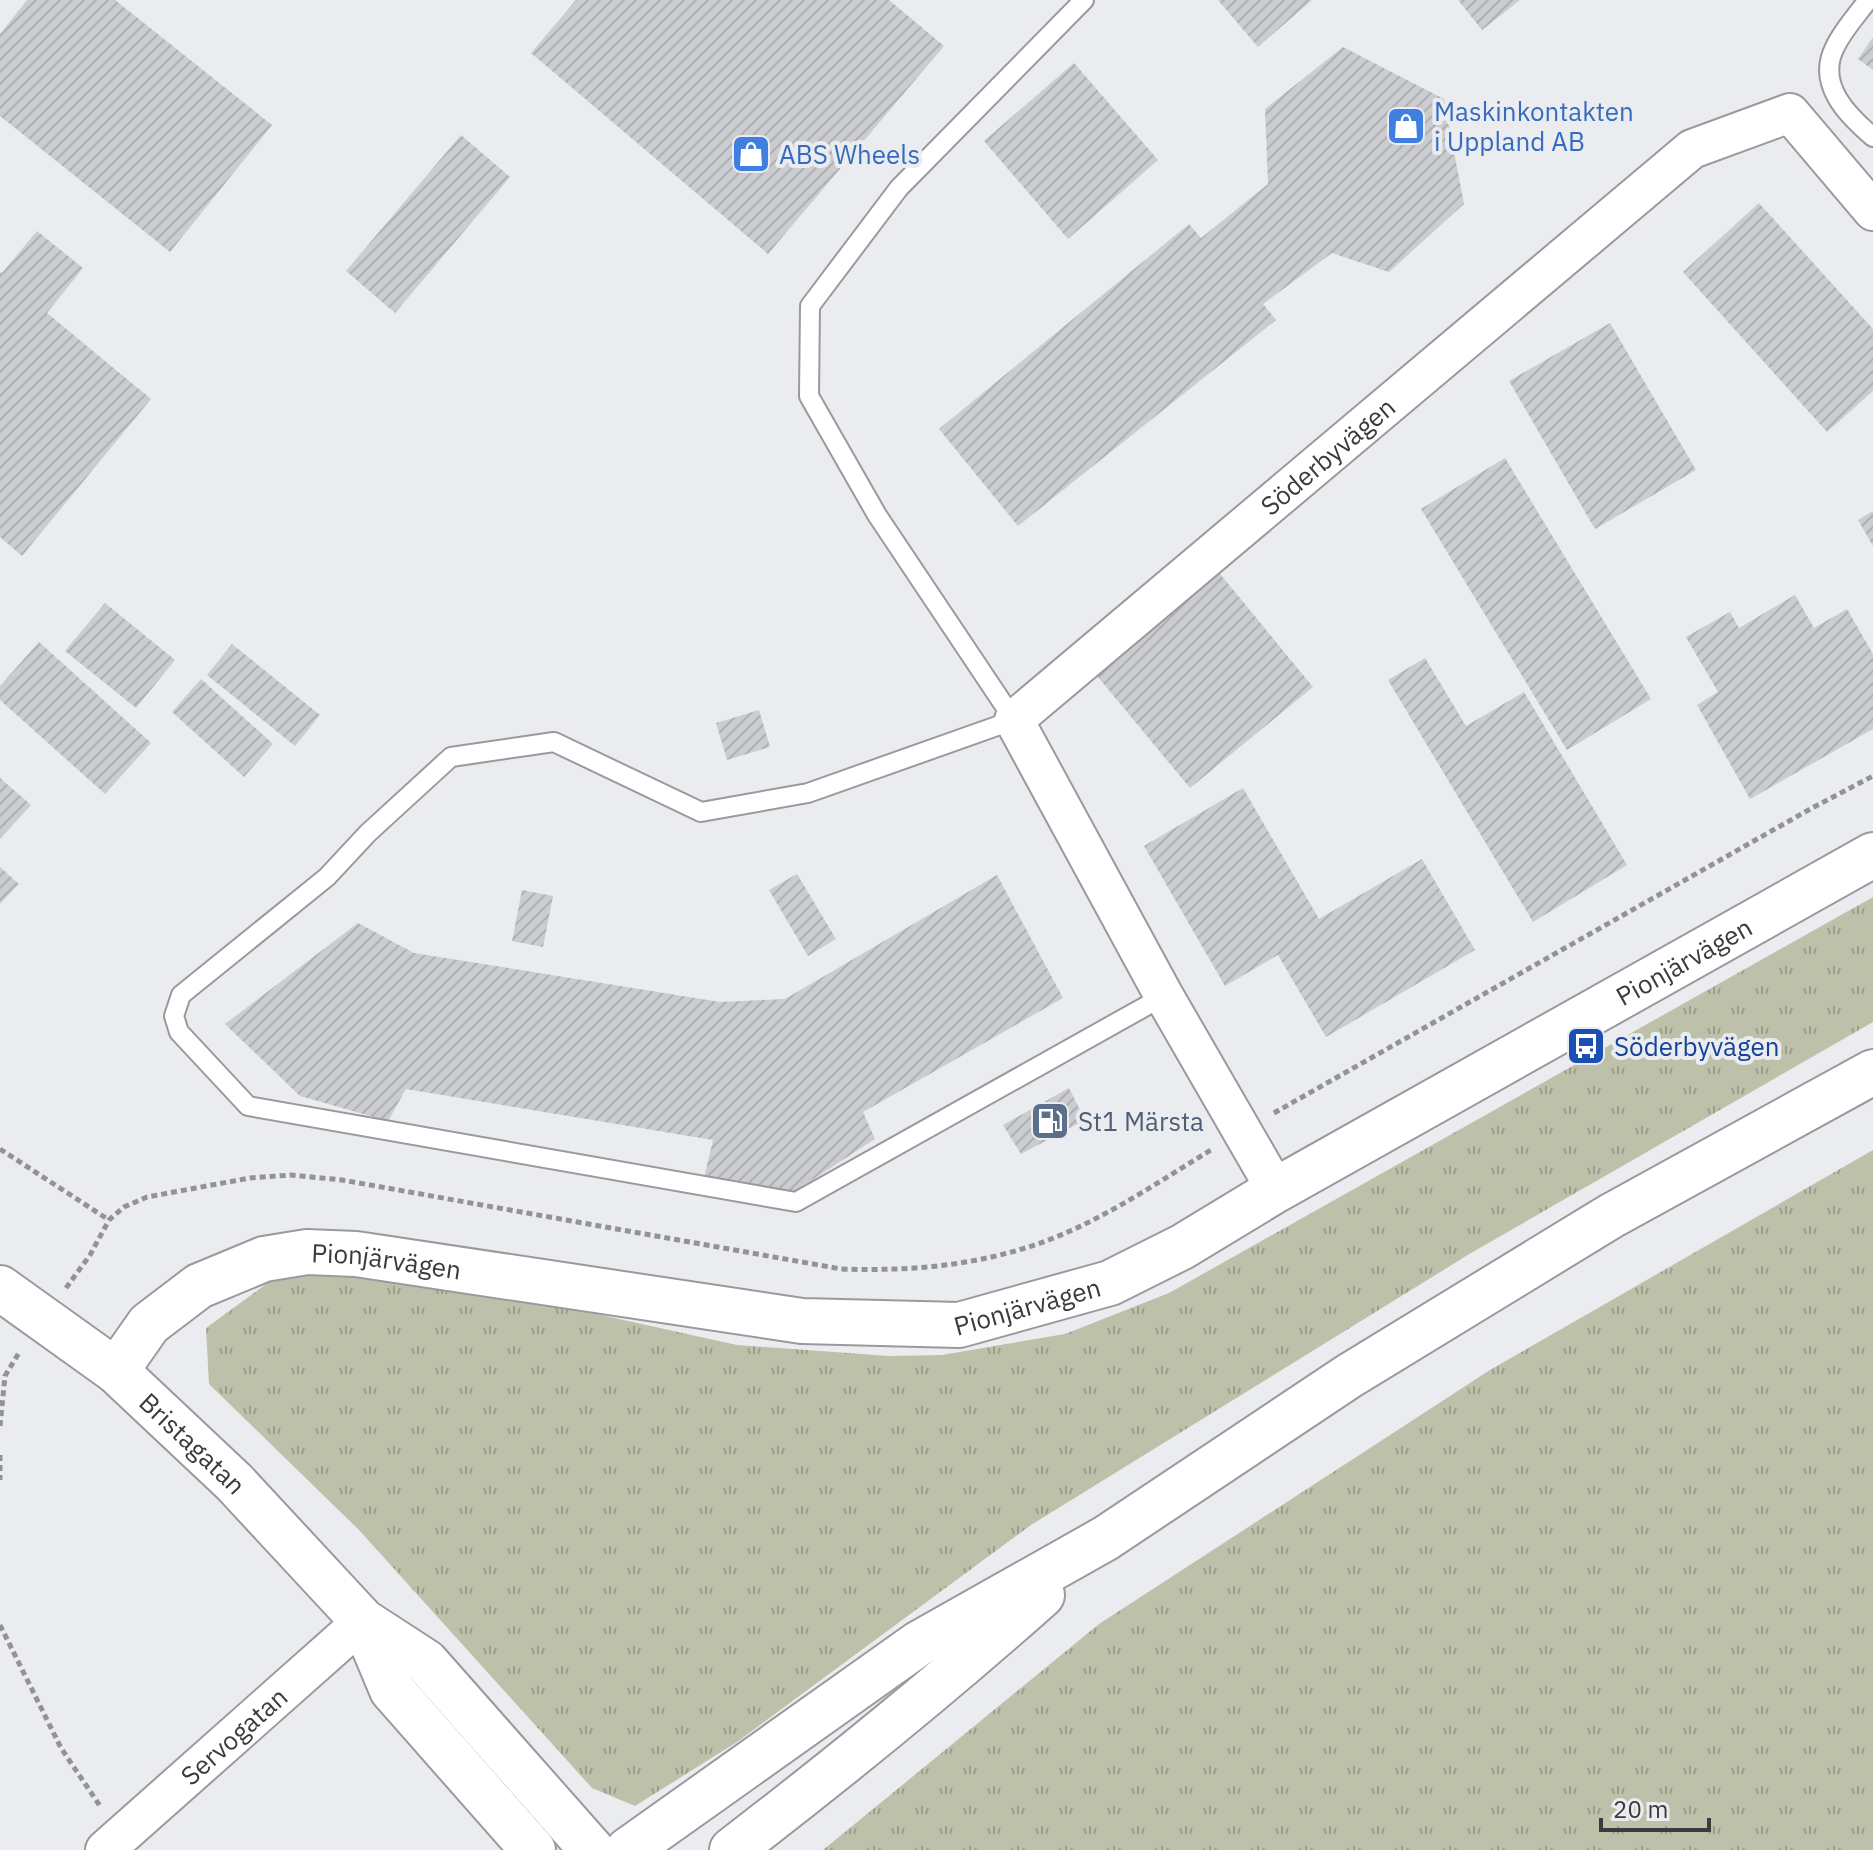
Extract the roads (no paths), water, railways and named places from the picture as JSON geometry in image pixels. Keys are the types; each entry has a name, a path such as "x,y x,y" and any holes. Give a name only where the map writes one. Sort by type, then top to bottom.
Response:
{"street":[{"name":"Söderbyvägen","path":"1014,720 1692,149 1790,113 1873,211"},
{"path":"1014,720 1164,996 1276,1190"},
{"name":"Pionjärvägen","path":"116,1371 149,1324 199,1286 264,1259 307,1252 356,1254 802,1321 959,1325 1110,1283 1182,1247 1276,1190 1873,855"},
{"path":"628,1850 918,1644 1106,1538 1349,1376 1572,1240 1873,1072"},
{"name":"Bristagatan","path":"0,1288 116,1371 234,1482 363,1621 426,1662 592,1850"},
{"path":"732,1850 942,1684 1106,1538"},
{"name":"Bristagatan","path":"363,1621 392,1690 533,1850"},
{"name":"Servogatan","path":"112,1843 363,1621"},
{"path":"494,1806 505,1850"}],"lane":[{"path":"1084,0 899,188 810,306 809,396 877,515 1014,720 808,793 701,812 554,742 451,757 368,833 327,877 181,995 174,1016 179,1032 248,1106 796,1202 1164,996"},
{"path":"1868,0 1834,48 1829,72 1834,95 1851,119 1873,137"}],"place":[{"name":"Maskinkontakten i Uppland AB","path":"1406,126"},
{"name":"ABS Wheels","path":"751,154"},
{"name":"Söderbyvägen","path":"1586,1046"},
{"name":"St1 Märsta","path":"1050,1121"}]}
